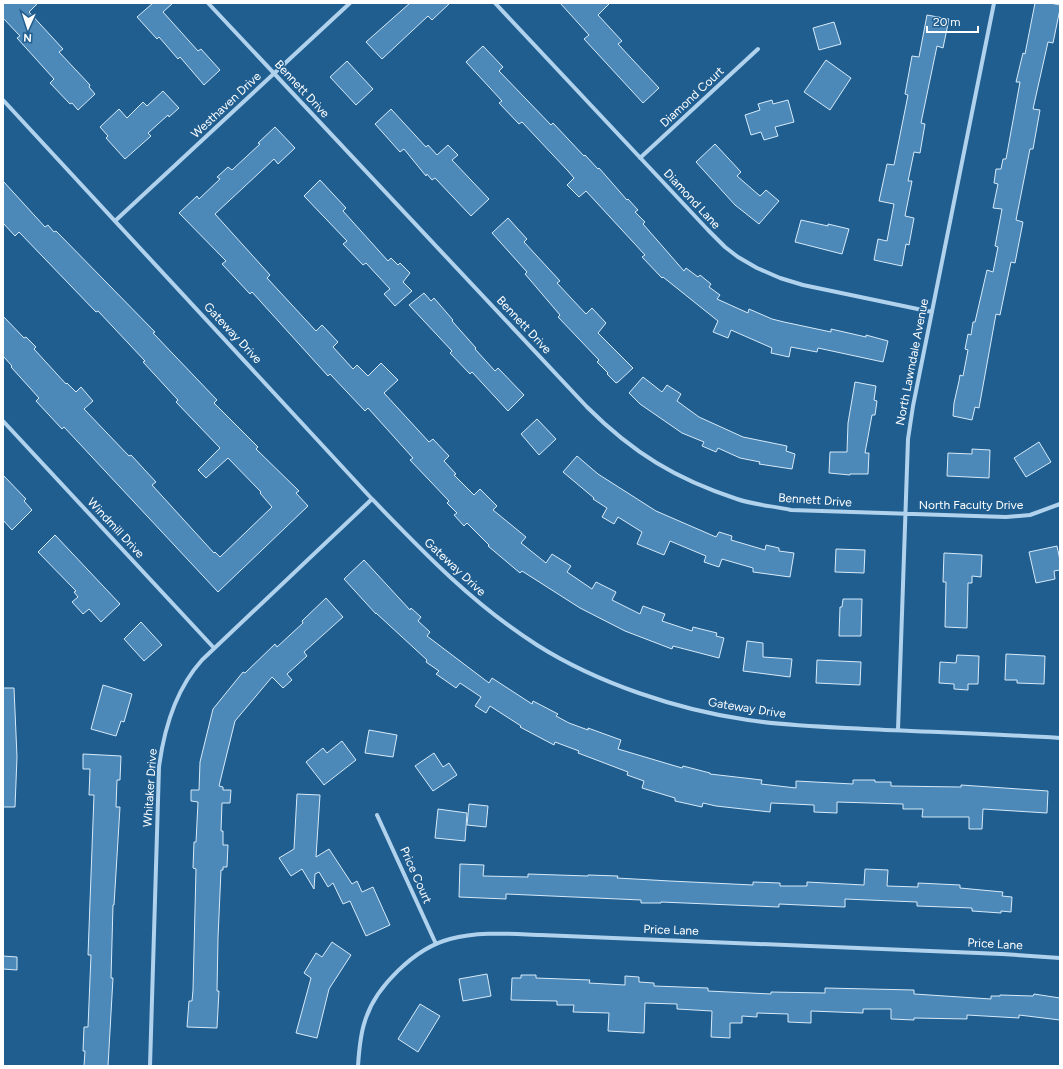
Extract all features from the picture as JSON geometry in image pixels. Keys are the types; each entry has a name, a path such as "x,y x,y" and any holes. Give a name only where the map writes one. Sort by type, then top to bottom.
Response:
{"street":[{"name":"Bennett Drive","path":"208,3 587,407 609,429 634,448 666,470 680,477 723,495 738,499 791,510 905,515"},
{"name":"Westhaven Drive","path":"115,221 350,3"},
{"name":"Diamond Lane","path":"495,3 719,241 738,257 757,268 780,278 803,285 932,312"},
{"name":"North Lawndale Avenue","path":"898,730 908,439 912,412 994,3"},
{"name":"Diamond Court","path":"640,158 758,49"},
{"name":"Gateway Drive","path":"3,100 372,499 446,574 479,603 537,645 590,673 634,691 699,710 747,720 823,727 1060,738"},
{"name":"Windmill Drive","path":"3,422 214,648"},
{"name":"Whitaker Drive","path":"150,1066 159,775 161,751 171,715 187,679 193,670 214,648 372,499"},
{"name":"North Faculty Drive","path":"905,515 1015,516 1037,513 1060,504"},
{"name":"Price Court","path":"377,815 436,944"},
{"name":"Price Lane","path":"358,1066 362,1031 368,1010 376,998 397,972 414,957 436,944 461,936 511,934 994,953 1060,958"}],"building":[{"path":"3,3 38,3 29,12 63,49 59,52 90,85 89,87 95,94 78,110 72,103 70,104 50,83 54,79 17,38 20,36 3,18"},
{"path":"153,3 173,3 163,12 198,51 201,49 220,70 204,85 180,57 178,59 159,37 157,39 137,17"},
{"path":"410,3 450,3 432,20 428,16 382,59 366,42"},
{"path":"560,3 610,3 598,15 622,41 618,44 659,88 643,103 584,39 589,35"},
{"path":"1035,3 1060,5 1060,9 1053,43 1048,42 1033,109 1040,110 1033,149 1030,149 1016,220 1023,222 1015,263 1011,262 1000,315 996,314 979,408 975,407 972,420 953,416 954,403 960,375 963,376 968,350 965,349 968,334 971,335 973,322 975,322 987,270 993,272 998,247 995,246 1002,209 993,208 998,184 994,183 996,169 1001,169 1003,159 1006,159 1020,82 1016,82 1023,53 1025,54"},
{"path":"927,15 949,19 943,48 937,46 921,123 925,124 920,153 914,152 908,181 912,181 905,216 914,218 909,245 906,244 902,266 874,260 878,239 887,241 894,204 879,201 887,164 894,165 908,95 905,94 912,56 919,57"},
{"path":"834,22 841,44 819,50 813,28"},
{"path":"483,46 503,67 499,71 551,125 553,123 584,156 585,155 598,169 599,168 627,200 628,199 638,210 635,212 645,222 643,224 684,271 686,268 698,277 700,275 711,284 709,287 720,295 717,299 748,313 749,309 772,319 784,322 831,332 831,329 866,337 866,335 888,341 883,362 818,348 817,352 791,347 789,357 771,353 772,348 731,330 728,338 713,332 718,321 663,277 662,278 642,257 645,255 586,191 579,197 567,185 574,178 522,122 519,124 499,103 502,101 466,62"},
{"path":"826,60 851,78 830,110 804,92"},
{"path":"347,61 373,89 356,105 330,77"},
{"path":"163,91 179,108 169,117 168,115 148,133 151,136 125,159 106,138 108,136 100,127 119,109 127,118 143,102 147,106"},
{"path":"772,100 773,104 788,100 794,122 775,127 778,136 764,140 761,132 751,135 745,115 760,110 758,104"},
{"path":"391,109 426,147 428,145 437,155 448,145 458,155 452,160 489,199 471,216 435,178 432,180 427,174 426,176 404,149 400,152 375,124"},
{"path":"275,127 295,148 278,164 274,159 215,214 270,275 267,278 316,331 322,325 338,342 333,347 353,369 357,365 368,376 381,363 398,380 384,393 429,442 433,439 449,456 444,461 456,474 454,475 474,495 480,489 497,506 493,510 526,537 521,543 546,563 552,554 571,566 567,572 592,589 596,582 616,592 612,600 640,614 643,606 665,614 662,621 692,631 693,627 717,633 716,636 724,638 719,658 673,646 672,649 625,631 580,608 522,571 520,573 488,546 489,545 467,523 464,526 454,515 457,513 447,503 449,501 410,460 413,458 368,408 365,411 330,374 328,376 252,292 250,294 222,264 226,261 179,213 197,196 199,199 220,179 217,177 228,167 232,170 260,144 258,143"},
{"path":"715,144 741,172 737,176 760,196 766,190 779,201 759,224 735,205 696,162"},
{"path":"320,180 346,208 343,211 388,261 391,258 398,265 400,263 410,273 403,282 412,291 395,306 384,294 390,289 366,263 363,265 343,244 347,241 304,196"},
{"path":"3,181 45,227 48,225 54,232 56,231 155,332 153,333 217,400 214,403 258,447 256,449 299,491 296,493 308,506 218,592 64,427 62,429 36,401 39,398 3,356 3,316 24,338 26,337 36,347 34,349 66,384 67,383 76,392 81,387 93,401 84,409 156,482 152,485 214,553 215,552 220,557 272,507 260,493 261,492 228,458 206,478 198,470 220,448 176,402 178,400 143,362 145,361 98,311 96,312 19,232 15,236 3,223"},
{"path":"508,218 527,239 524,242 560,281 557,283 586,314 592,308 606,323 598,333 633,368 618,382 616,383 607,374 608,373 597,362 599,360 558,317 560,315 525,274 527,272 492,233"},
{"path":"801,220 849,229 842,254 795,242"},
{"path":"424,293 431,301 434,298 476,348 475,349 495,371 498,368 524,395 508,411 472,372 470,374 450,353 452,351 409,305"},
{"path":"643,377 662,392 667,385 681,394 677,401 699,417 743,437 787,446 786,451 795,454 792,469 759,464 760,462 740,458 718,448 716,452 702,446 704,442 682,433 640,404 629,393"},
{"path":"855,382 876,386 874,400 877,401 875,415 872,415 865,453 869,453 868,474 850,475 829,473 830,452 847,452 848,423"},
{"path":"537,419 556,439 539,455 521,434"},
{"path":"1039,442 1051,462 1026,477 1014,458"},
{"path":"972,449 990,450 989,478 947,476 948,453 972,454"},
{"path":"577,456 598,474 656,511 716,537 719,532 732,536 731,540 765,550 766,545 779,548 779,551 794,553 790,577 753,572 753,568 722,559 719,567 704,562 706,556 670,541 664,555 637,544 642,532 618,517 614,524 602,517 607,508 593,499 594,498 563,472"},
{"path":"3,475 26,499 24,501 32,510 12,530 3,520"},
{"path":"55,535 120,604 101,622 89,609 83,614 72,602 78,597 74,592 76,591 38,552"},
{"path":"1057,546 1060,560 1060,570 1054,571 1055,579 1036,583 1029,552"},
{"path":"836,549 865,550 864,573 835,572"},
{"path":"944,553 982,555 981,577 972,576 972,583 968,583 967,628 945,627 946,582 943,582"},
{"path":"364,560 410,610 411,608 421,617 418,621 430,632 427,636 489,683 492,678 532,704 533,701 558,714 556,716 569,723 621,740 618,749 682,768 683,766 710,774 762,780 761,784 796,788 796,781 853,784 853,780 875,780 875,782 891,782 891,786 961,787 961,785 1048,791 1047,813 983,809 982,829 969,829 969,817 922,817 923,809 903,809 903,804 837,802 837,813 814,812 814,805 771,803 770,812 716,806 703,803 702,807 675,801 675,798 642,788 644,781 627,775 628,772 578,753 579,751 555,742 554,745 520,727 521,726 490,706 486,713 475,706 481,697 460,683 456,688 436,674 439,671 426,662 427,660 376,614 344,579"},
{"path":"326,598 343,617 304,652 307,656 287,674 292,680 283,688 272,677 235,721 219,786 223,787 223,790 231,790 230,803 222,803 221,831 223,831 223,845 228,845 227,867 223,867 223,870 221,870 218,938 217,991 219,991 217,1028 187,1027 189,1001 192,1001 193,990 196,869 193,868 198,802 191,801 191,790 199,790 200,762 213,709 243,672 245,673 275,644 277,647 303,623 302,621"},
{"path":"843,599 862,599 861,636 839,636 840,607 842,607"},
{"path":"141,622 162,645 144,661 124,639"},
{"path":"747,641 763,643 763,657 792,659 790,677 743,671"},
{"path":"1006,654 1045,656 1044,684 1017,683 1017,680 1005,680"},
{"path":"957,655 979,656 978,684 968,684 968,690 954,689 954,684 939,683 940,662 956,663"},
{"path":"817,660 861,662 860,685 816,683"},
{"path":"103,685 132,694 124,722 121,721 116,736 91,729"},
{"path":"3,688 14,688 17,757 15,807 3,807"},
{"path":"369,730 397,735 393,757 365,753"},
{"path":"342,741 356,760 324,785 306,762 323,748 327,753"},
{"path":"434,753 443,767 449,763 457,775 433,791 415,766"},
{"path":"83,754 121,756 120,780 117,780 116,807 120,807 113,905 111,978 113,978 108,1066 84,1066 84,1027 88,1027 91,955 88,955 94,795 89,795 90,769 83,769"},
{"path":"297,794 320,795 316,857 329,849 352,884 357,881 362,892 373,887 390,925 366,936 350,901 343,904 333,883 328,887 319,872 315,874 314,889 302,869 291,876 279,858 294,849"},
{"path":"469,804 488,806 486,827 467,825"},
{"path":"438,809 467,813 465,841 435,838"},
{"path":"460,864 484,865 483,876 528,877 528,874 618,876 617,878 753,885 753,882 780,883 780,886 807,886 807,882 864,885 865,869 888,870 887,886 918,887 918,883 960,885 960,888 1003,892 1002,896 1012,897 1011,912 1001,911 1001,913 972,911 972,908 917,906 917,902 845,899 845,907 779,904 779,907 661,902 641,903 641,900 506,894 506,899 459,897"},
{"path":"332,942 351,955 329,989 317,1038 296,1033 311,978 304,973 316,953 322,957"},
{"path":"3,956 17,957 17,970 3,969"},
{"path":"487,974 491,996 463,1001 459,979"},
{"path":"521,975 536,975 536,978 590,980 589,983 625,985 625,976 639,977 639,982 654,983 654,986 708,988 708,991 771,994 771,992 825,993 825,988 914,990 914,994 991,999 991,996 1033,996 1034,994 1060,998 1060,1020 1019,1015 1019,1018 967,1015 967,1019 891,1019 891,1009 863,1009 863,1013 811,1011 811,1023 788,1022 788,1014 757,1013 757,1017 742,1016 742,1023 730,1023 730,1038 711,1037 712,1011 677,1009 677,1004 645,1003 644,1033 608,1031 609,1013 573,1012 574,1005 557,1005 557,1001 511,1000 512,978 521,978"},
{"path":"420,1004 440,1016 418,1052 398,1039"}]}
